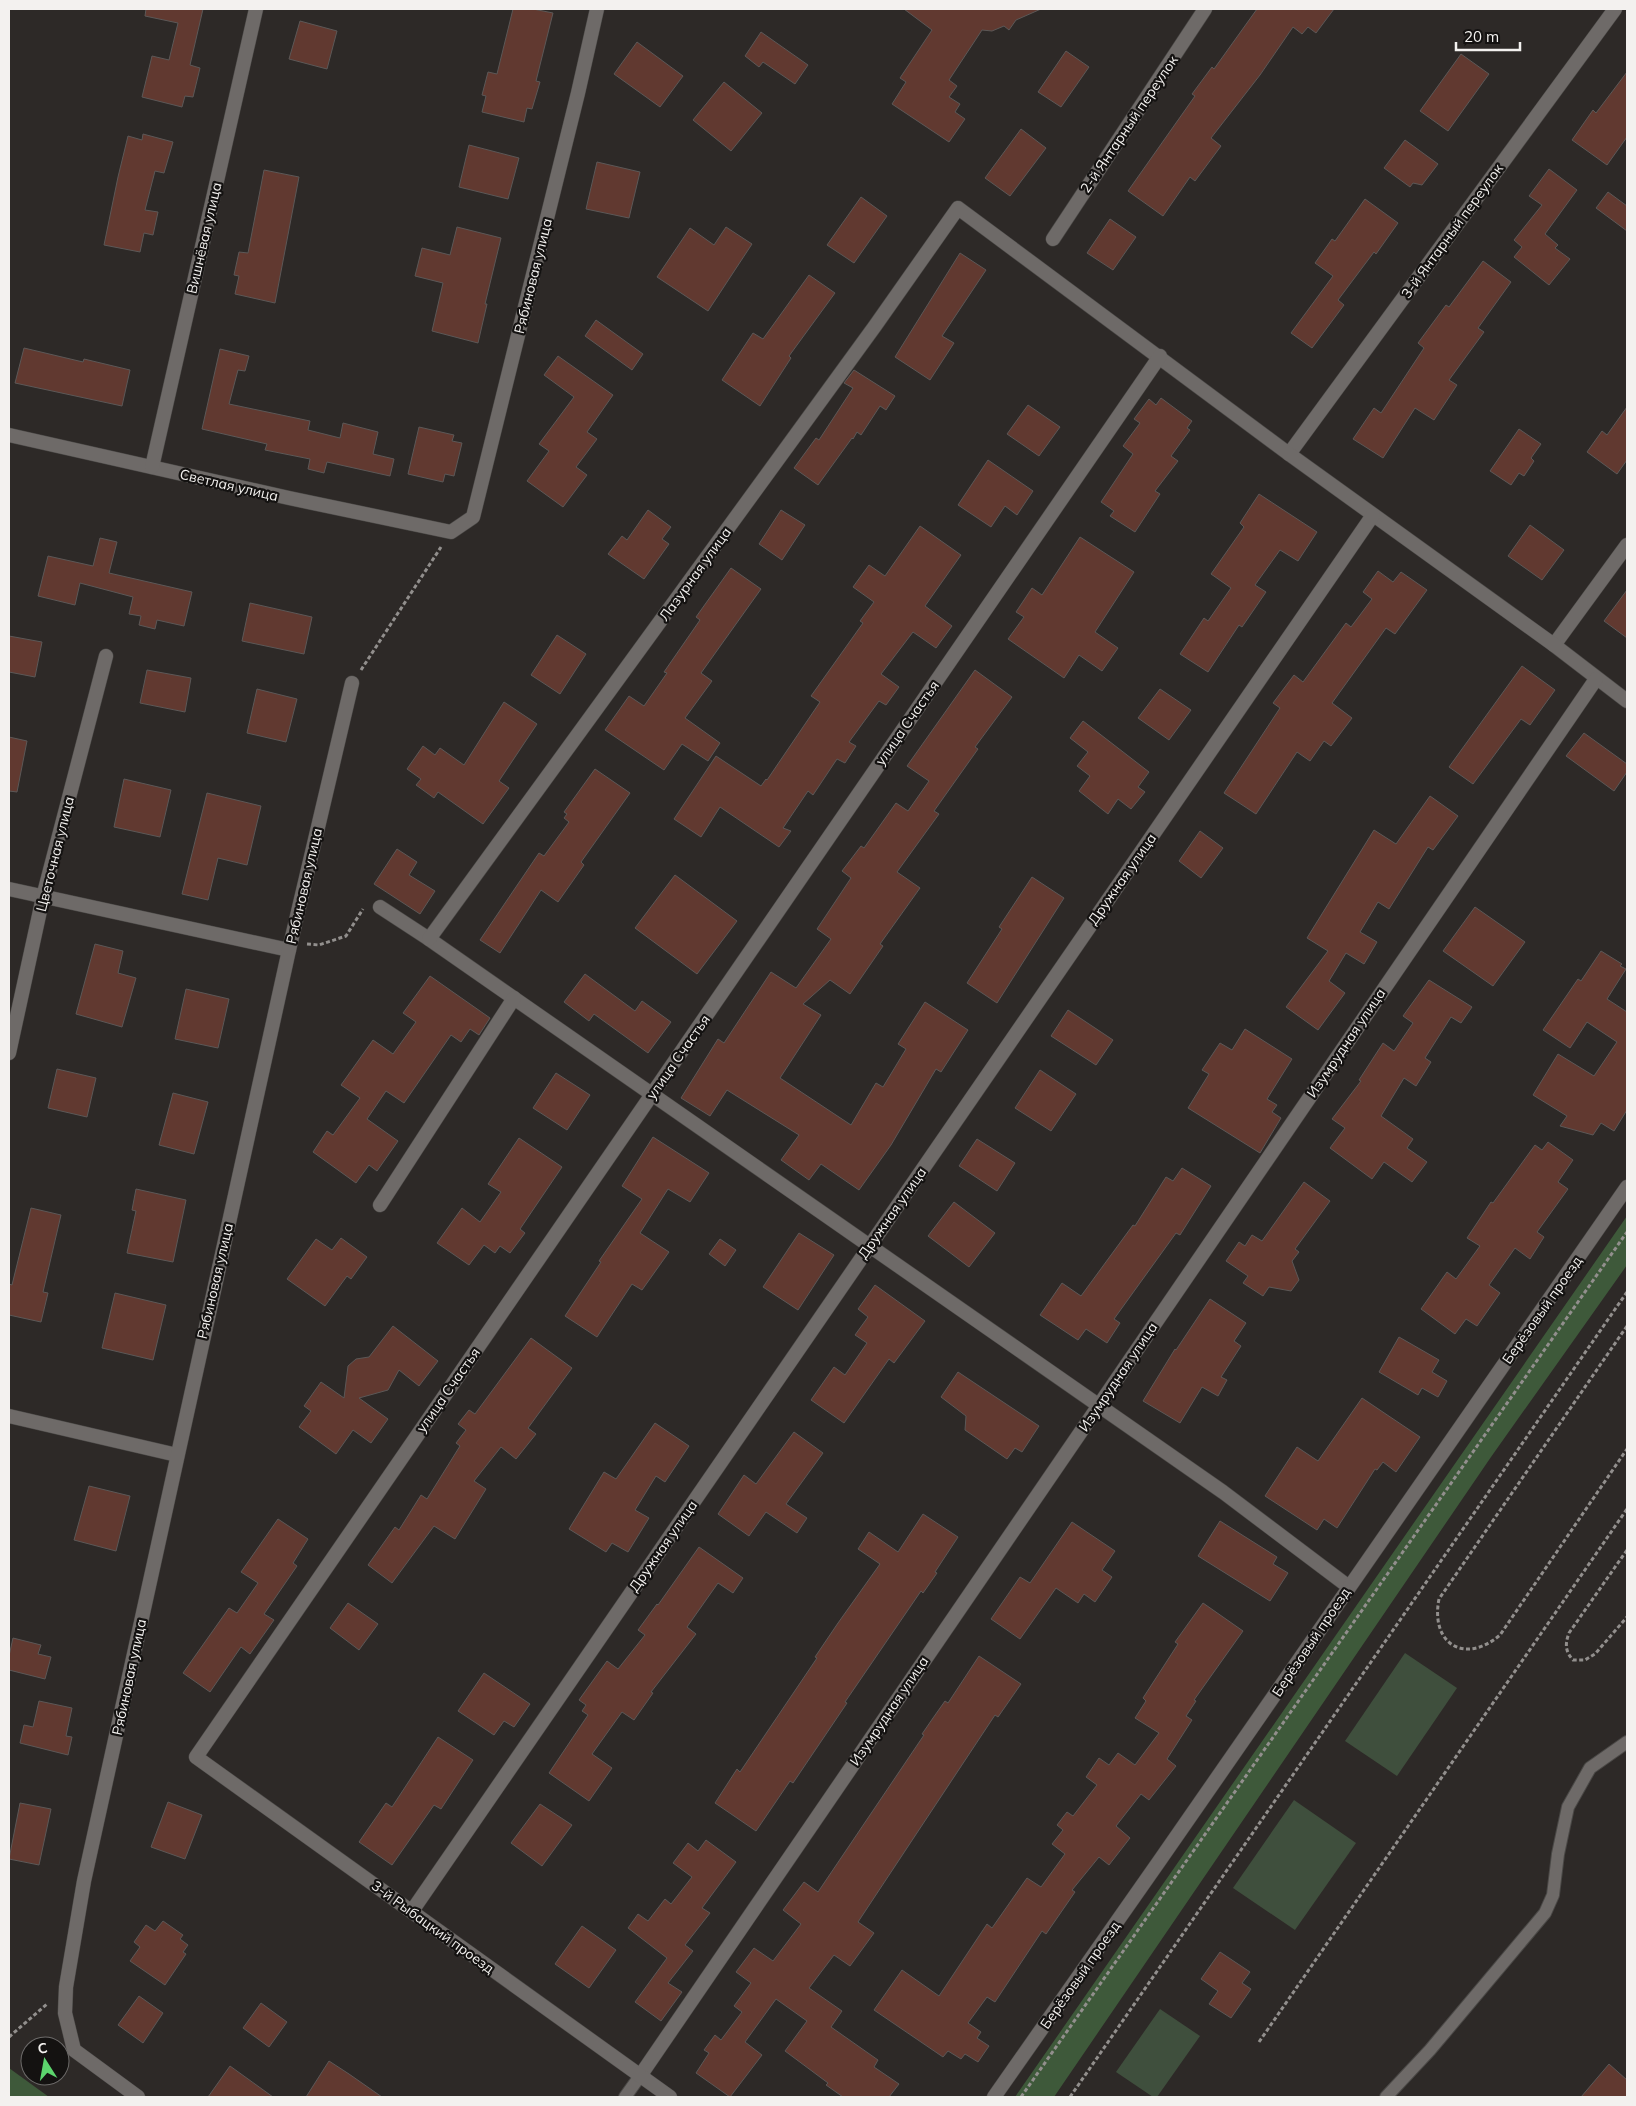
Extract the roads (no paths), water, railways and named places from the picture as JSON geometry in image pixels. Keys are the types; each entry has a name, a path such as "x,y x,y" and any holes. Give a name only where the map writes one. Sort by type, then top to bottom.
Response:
{"street":[{"name":"Вишнёвая улица","path":"152,467 256,9"},
{"name":"Рябиновая улица","path":"450,532 473,517 597,9"},
{"name":"2-й Янтарный переулок","path":"1053,239 1205,9"},
{"name":"3-й Янтарный переулок","path":"1289,454 1615,9"},
{"name":"Лазурная улица","path":"429,939 875,326 958,208 1160,356"},
{"path":"1160,356 1289,454 1554,645 1627,701"},
{"name":"улица Счастья","path":"196,1757 1160,356"},
{"name":"Светлая улица","path":"9,435 450,532"},
{"name":"Дружная улица","path":"412,1911 1373,514"},
{"path":"1554,645 1627,545"},
{"name":"Цветочная улица","path":"9,1053 43,897 106,656"},
{"name":"Изумрудная улица","path":"640,2076 1596,679"},
{"name":"Рябиновая улица","path":"138,2097 74,2050 65,2013 66,1987 84,1881 177,1455 290,946 352,683"},
{"path":"9,889 290,946"},
{"path":"374,904 429,939 1223,1492 1349,1587"},
{"path":"380,1205 514,998"},
{"name":"Берёзовый проезд","path":"994,2097 1197,1811 1349,1587 1627,1187"},
{"path":"9,1416 177,1455"},
{"name":"3-й Рыбацкий проезд","path":"196,1757 670,2097"}],"lane":[{"path":"1386,2097 1430,2050 1545,1913 1553,1895 1558,1854 1568,1807 1590,1768 1627,1742"},
{"path":"625,2097 640,2076"}]}
